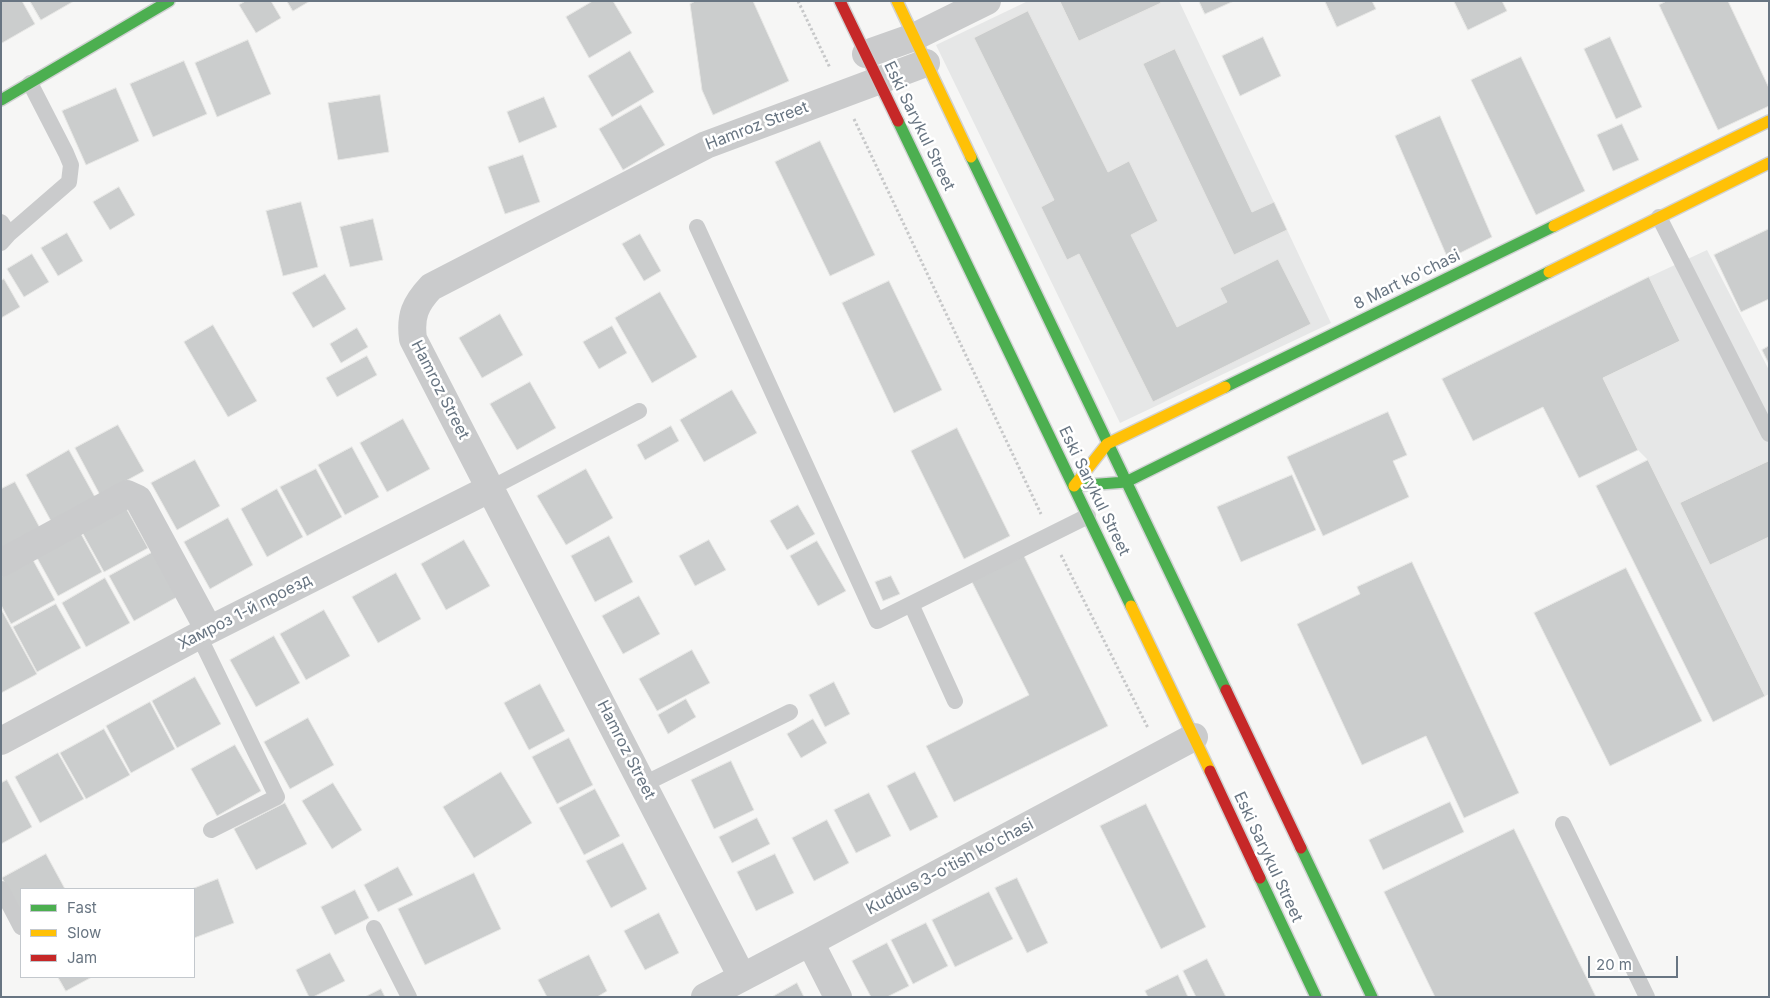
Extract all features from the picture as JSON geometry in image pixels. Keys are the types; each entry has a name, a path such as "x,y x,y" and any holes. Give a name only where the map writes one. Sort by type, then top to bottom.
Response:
{"main road":[{"path":"1,100 169,1"},
{"name":"Eski Sarykul Street","path":"840,1 1194,737 1316,997"},
{"name":"Eski Sarykul Street","path":"897,1 1372,997"},
{"name":"8 Mart ko'chasi","path":"1074,486 1107,444 1769,122"},
{"path":"1074,486 1126,482 1769,163"}],"street":[{"path":"866,54 914,37 987,1"},
{"name":"Hamroz Street","path":"742,977 413,339 411,325 414,311 420,298 431,287 706,145 926,63"},
{"name":"Хамроз 1-й проезд","path":"1,741 204,633 491,488"},
{"path":"1,563 128,494 133,495 138,499 204,633"},
{"name":"Kuddus 3-o'tish ko'chasi","path":"705,997 1194,737"},
{"path":"810,942 838,997"}],"lane":[{"path":"4,233 69,182 71,165 30,83"},
{"path":"1659,216 1769,434"},
{"path":"696,227 876,621 1088,516"},
{"path":"491,488 639,411"},
{"path":"911,604 955,701"},
{"path":"204,633 277,797 210,830"},
{"path":"644,784 790,712"},
{"path":"1563,824 1647,997"},
{"path":"1,889 20,925"},
{"path":"374,928 409,997"}],"path":[{"path":"798,1 1050,534 1161,754"}],"shaded area":[{"path":"1028,1 1179,1 1331,323 1120,423 936,45"},
{"path":"1707,250 1769,370 1769,694 1765,696 1648,460 1638,450 1603,378 1680,341 1649,277"}],"building":[{"path":"1,1 22,1 35,24 2,43"},
{"path":"30,1 74,1 41,20"},
{"path":"246,1 271,1 281,18 256,33 239,5"},
{"path":"287,1 310,1 293,11"},
{"path":"593,1 613,1 632,33 589,58 566,17"},
{"path":"696,1 753,1 789,81 713,115 702,90 690,4"},
{"path":"1060,1 1160,1 1161,3 1079,41"},
{"path":"1199,1 1234,1 1205,14"},
{"path":"1325,1 1372,1 1376,9 1337,27"},
{"path":"1454,1 1502,1 1507,11 1468,30"},
{"path":"1667,1 1728,1 1769,88 1769,106 1718,130 1659,5"},
{"path":"1028,11 1108,172 1129,161 1158,221 1131,235 1177,327 1227,302 1220,288 1278,259 1311,324 1153,402 1079,254 1067,260 1041,207 1054,200 974,38"},
{"path":"1263,37 1281,76 1240,96 1222,56"},
{"path":"1610,37 1642,107 1616,119 1584,49"},
{"path":"248,40 271,94 217,117 195,63"},
{"path":"1175,49 1252,212 1274,202 1287,230 1234,255 1143,64"},
{"path":"630,51 654,92 612,117 588,76"},
{"path":"1521,57 1585,191 1536,215 1471,80"},
{"path":"184,61 207,114 153,137 130,84"},
{"path":"116,88 139,141 86,165 62,111"},
{"path":"380,95 389,152 338,160 328,103"},
{"path":"544,97 557,127 519,143 507,112"},
{"path":"641,105 665,145 623,170 599,129"},
{"path":"1440,116 1492,237 1448,259 1395,136"},
{"path":"1622,124 1639,160 1613,171 1597,135"},
{"path":"820,141 875,255 830,276 775,162"},
{"path":"523,155 540,202 505,214 488,167"},
{"path":"119,187 135,215 110,230 93,202"},
{"path":"301,202 318,267 283,276 266,211"},
{"path":"373,219 383,260 350,267 340,227"},
{"path":"1769,229 1769,299 1741,312 1714,255"},
{"path":"67,233 83,261 58,276 41,248"},
{"path":"640,234 661,271 644,281 622,244"},
{"path":"32,254 49,282 24,297 7,269"},
{"path":"325,274 346,309 313,328 292,293"},
{"path":"1649,277 1680,341 1603,378 1638,450 1579,478 1543,407 1473,441 1442,379"},
{"path":"4,279 20,307 1,318 1,281"},
{"path":"889,281 942,390 894,413 842,303"},
{"path":"660,292 697,357 652,383 615,318"},
{"path":"500,314 523,355 482,378 459,338"},
{"path":"213,325 257,401 228,417 184,342"},
{"path":"612,326 627,353 599,369 583,342"},
{"path":"357,328 368,347 341,363 330,344"},
{"path":"1769,346 1769,364 1762,350"},
{"path":"367,356 377,375 337,397 326,378"},
{"path":"530,382 556,428 517,450 490,404"},
{"path":"732,390 757,433 704,462 680,420"},
{"path":"1388,412 1407,455 1393,461 1409,497 1323,536 1287,457"},
{"path":"403,419 430,469 387,492 360,443"},
{"path":"118,425 144,471 100,495 75,448"},
{"path":"671,426 679,441 645,460 637,445"},
{"path":"957,428 1010,536 964,559 911,451"},
{"path":"352,447 379,497 345,515 318,465"},
{"path":"69,450 95,497 51,521 26,475"},
{"path":"195,460 220,506 177,530 151,483"},
{"path":"1648,460 1765,696 1713,722 1596,486"},
{"path":"1769,461 1769,537 1710,565 1680,503"},
{"path":"316,469 342,517 307,536 280,487"},
{"path":"586,469 613,518 566,545 537,496"},
{"path":"1292,475 1316,530 1241,562 1217,507"},
{"path":"15,482 40,528 1,550 1,489"},
{"path":"277,489 303,537 267,557 241,509"},
{"path":"798,505 815,534 787,550 770,521"},
{"path":"126,508 148,548 104,572 82,532"},
{"path":"228,518 253,565 210,589 184,542"},
{"path":"80,532 102,572 58,596 36,556"},
{"path":"609,536 633,582 595,602 571,556"},
{"path":"464,540 490,586 446,610 421,564"},
{"path":"709,540 726,570 695,586 679,556"},
{"path":"817,541 846,591 818,606 790,556"},
{"path":"153,552 177,597 134,621 109,576"},
{"path":"1024,556 1108,726 954,802 926,746 1029,695 972,582"},
{"path":"33,560 55,600 11,624 1,605 1,577"},
{"path":"1412,562 1519,793 1464,818 1426,736 1362,765 1297,624 1360,594 1357,587"},
{"path":"1626,568 1702,721 1610,766 1534,613"},
{"path":"396,573 421,619 378,643 352,597"},
{"path":"891,576 900,594 883,601 875,582"},
{"path":"105,578 130,623 86,647 62,603"},
{"path":"639,596 660,634 623,654 602,616"},
{"path":"56,604 81,648 37,672 13,627"},
{"path":"1,609 37,674 1,693"},
{"path":"324,610 350,656 306,680 280,634"},
{"path":"274,636 300,683 256,707 230,660"},
{"path":"692,650 710,683 657,711 639,679"},
{"path":"195,677 221,724 177,748 152,701"},
{"path":"834,682 850,714 825,727 809,695"},
{"path":"540,684 565,731 529,750 504,703"},
{"path":"686,699 696,717 668,734 658,715"},
{"path":"150,702 175,749 131,773 106,726"},
{"path":"308,718 334,765 290,789 264,742"},
{"path":"813,719 827,743 801,758 787,734"},
{"path":"104,729 130,775 86,799 60,753"},
{"path":"569,738 593,785 557,804 532,757"},
{"path":"235,745 261,791 217,816 191,769"},
{"path":"58,753 84,799 40,823 15,777"},
{"path":"731,761 754,810 714,829 691,780"},
{"path":"501,772 532,823 474,858 443,807"},
{"path":"915,772 938,817 910,831 887,786"},
{"path":"7,780 32,827 1,844 1,783"},
{"path":"333,783 362,830 332,849 302,801"},
{"path":"595,789 620,836 584,855 559,808"},
{"path":"869,793 891,836 856,853 834,810"},
{"path":"1450,802 1464,832 1383,870 1369,840"},
{"path":"285,803 307,844 256,870 234,829"},
{"path":"1146,804 1206,927 1161,949 1100,826"},
{"path":"757,818 770,844 732,863 719,837"},
{"path":"827,820 849,863 814,881 792,838"},
{"path":"1514,829 1596,997 1435,997 1384,892"},
{"path":"623,843 647,889 611,908 586,861"},
{"path":"46,854 64,888 20,888 20,911 2,878"},
{"path":"775,854 794,893 756,911 737,872"},
{"path":"398,867 413,895 378,912 364,885"},
{"path":"474,873 501,929 425,965 398,909"},
{"path":"1017,878 1048,943 1027,953 995,888"},
{"path":"218,879 234,923 195,938 195,888"},
{"path":"355,890 369,918 335,935 321,907"},
{"path":"989,892 1013,939 955,967 932,920"},
{"path":"659,913 679,953 645,970 624,931"},
{"path":"926,923 948,966 913,984 891,940"},
{"path":"887,943 909,986 887,997 871,997 852,961"},
{"path":"330,953 345,981 313,997 309,997 296,970"},
{"path":"589,955 607,991 597,997 547,997 538,980"},
{"path":"1207,959 1226,997 1196,997 1183,971"},
{"path":"1178,975 1188,997 1148,997 1145,991"},
{"path":"59,978 90,978 66,991"},
{"path":"797,983 804,997 772,997"},
{"path":"381,989 385,997 365,997"}],"traffic: fast":[{"path":"1,100 169,1"},
{"path":"898,121 1131,606"},
{"path":"971,157 1226,690"},
{"path":"1225,387 1554,226"},
{"path":"1074,486 1126,482 1549,272"},
{"path":"1301,848 1372,997"},
{"path":"1260,878 1316,997"}],"traffic: slow":[{"path":"897,1 971,157"},
{"path":"1554,226 1769,121"},
{"path":"1549,272 1769,163"},
{"path":"1074,486 1107,444 1225,387"},
{"path":"1131,606 1210,771"}],"traffic: jam":[{"path":"840,1 898,121"},
{"path":"1226,690 1301,848"},
{"path":"1210,771 1260,878"}]}
